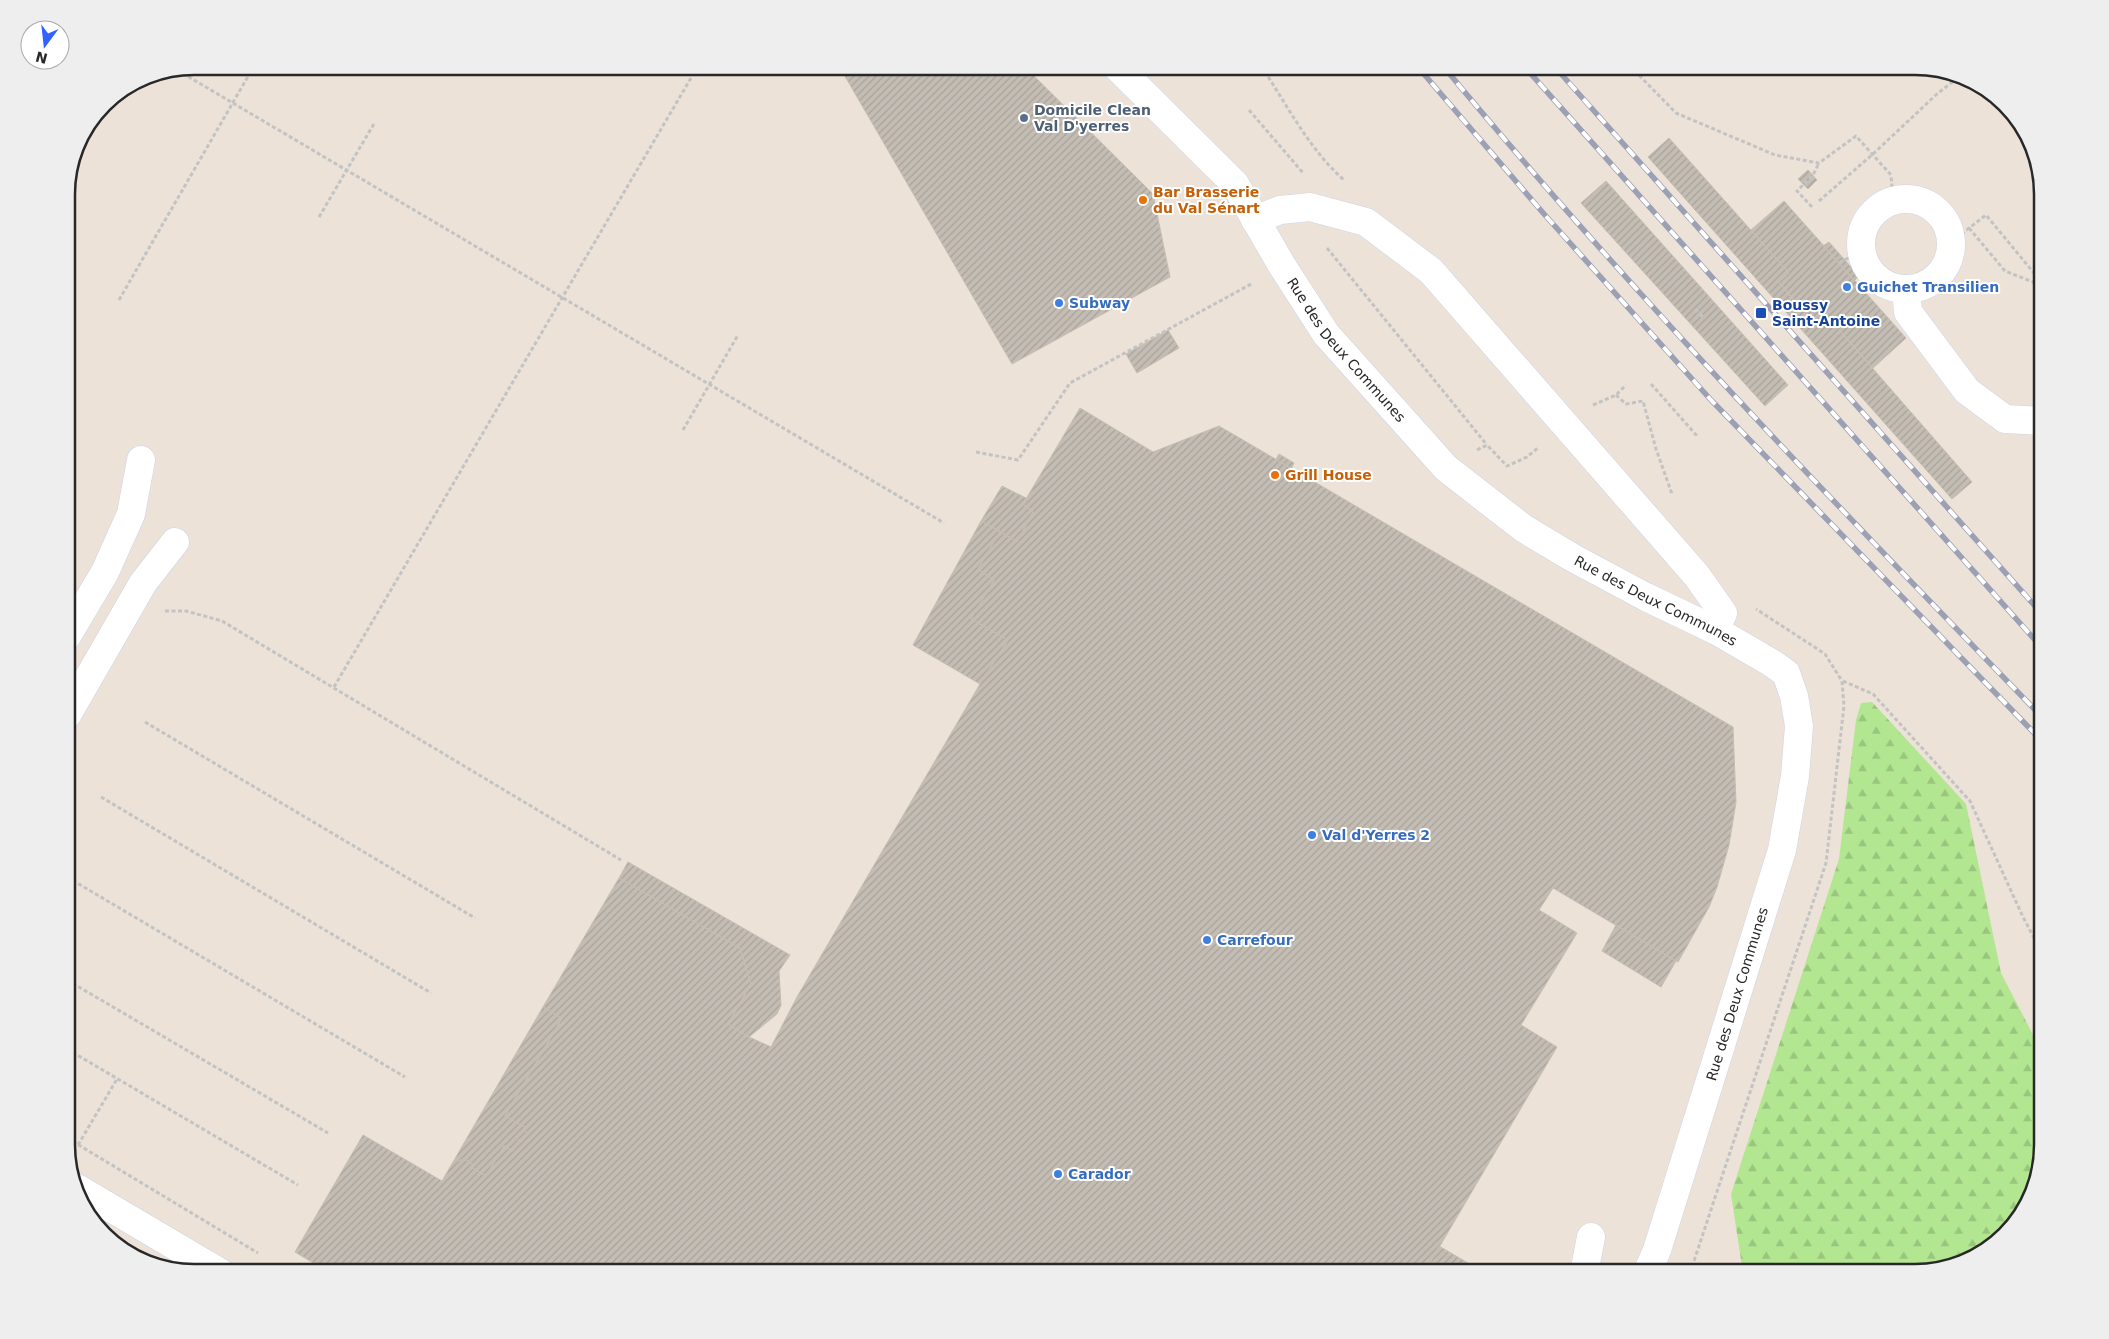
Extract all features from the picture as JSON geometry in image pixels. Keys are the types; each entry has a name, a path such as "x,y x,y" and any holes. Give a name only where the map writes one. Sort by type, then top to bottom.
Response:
{"street":[{"name":"Rue des Deux Communes","path":"1125,75 1235,184 1281,264 1326,334 1446,468 1523,528 1573,558 1646,597 1715,630 1786,673 1794,696 1799,726 1795,776 1782,850 1657,1250 1651,1264"},
{"path":"1910,198 1926,203 1940,213 1948,228 1960,235 1943,269 1933,280 1920,286 1906,289 1890,286 1876,278 1866,266 1850,257 1866,220 1878,208 1893,200 1910,198"},
{"path":"1255,220 1280,210 1310,206 1366,222 1431,271 1697,576 1723,613 1715,630"},
{"path":"1906,289 1908,312 1967,390 2005,419 2034,421"},
{"path":"75,621 105,572 131,514 141,460"},
{"path":"75,700 143,583 176,542"},
{"path":"85,1193 206,1264"},
{"path":"1586,1264 1591,1237"}],"path":[{"path":"187,75 944,523"},
{"path":"119,300 249,75"},
{"path":"334,687 693,75"},
{"path":"1639,75 1676,113 1775,155 1819,163"},
{"path":"1819,201 1953,81"},
{"path":"1249,110 1308,179 1310,206 1321,239 1487,444 1507,466 1527,457 1545,442"},
{"path":"320,217 375,122"},
{"path":"1812,208 1797,190 1813,175 1819,163 1856,136 1891,175 1893,200"},
{"path":"2034,274 1986,215 1960,235 2005,271 2034,282"},
{"path":"976,452 1018,460 1070,383 1244,289 1281,264"},
{"path":"1695,308 1704,318"},
{"path":"683,430 738,335"},
{"path":"1652,384 1698,437"},
{"path":"1586,408 1616,395 1626,385"},
{"path":"1616,395 1626,404 1643,401 1656,449 1675,501"},
{"path":"1446,468 1487,444"},
{"path":"157,614 164,611 186,611 222,621 621,860"},
{"path":"1842,680 1872,694 1970,801 2034,938"},
{"path":"145,722 475,918"},
{"path":"101,797 432,993"},
{"path":"75,882 405,1076"},
{"path":"75,985 328,1133"},
{"path":"75,1054 298,1185"},
{"path":"78,1145 117,1079"},
{"path":"75,1143 258,1253"}],"green space":[{"path":"1872,702 1966,804 2001,973 2034,1037 2034,1145 2030,1176 2018,1205 1999,1229 1975,1248 1946,1260 1915,1264 1742,1264 1731,1194 1839,859 1856,720 1861,703"}],"building":[{"path":"844,75 1033,75 1153,194 1170,277 1012,364"},
{"path":"1669,138 1789,273 1779,282 1790,296 1801,308 1812,299 1972,482 1952,499 1648,157"},
{"path":"1808,170 1817,180 1808,189 1798,179"},
{"path":"1606,181 1788,385 1765,406 1581,203"},
{"path":"1784,201 1906,338 1873,368 1812,299 1801,308 1779,282 1789,273 1751,230"},
{"path":"1829,242 1859,276 1854,281 1823,246"},
{"path":"1168,330 1179,348 1137,373 1126,354"},
{"name":"Val d'Yerres 2","path":"1080,408 1153,452 1219,426 1733,727 1736,802 1729,845 1709,907 1678,962 1553,888 1539,910 1577,933 1521,1025 1557,1047 1429,1264 315,1264 295,1252 363,1135 442,1181 453,1162 465,1159 473,1165 472,1168 486,1176 504,1146 513,1151 519,1139 522,1142 527,1133 524,1131 526,1128 505,1116 562,1018 543,1007 619,878 740,948 751,984 728,1024 749,1037 771,1047 797,997 980,684 1008,640 971,619 994,580 978,569 1000,531 1017,542 1033,512 1023,504"},
{"path":"1279,454 1294,463 1291,469 1276,459"},
{"path":"1002,486 1026,498 1023,504 1033,512 1017,542 981,521"},
{"path":"981,521 1000,531 978,569 994,580 971,619 1008,640 980,684 913,645"},
{"path":"628,862 790,955 779,971 781,1005 777,1014 749,1037 728,1024 751,984 740,948 619,878"},
{"path":"1616,925 1676,961 1661,987 1602,951"},
{"path":"543,1007 562,1018 505,1116 526,1128 524,1131 527,1133 522,1142 519,1139 513,1151 504,1146 486,1176 472,1168 473,1165 465,1159 453,1162"},
{"path":"1439,1246 1470,1264 1429,1264"}],"railway":[{"path":"1425,75 1544,214 1711,400 2034,733"},
{"path":"1451,75 1587,234 1736,398 2034,709"},
{"path":"1532,75 2034,639"},
{"path":"1562,75 2034,605"}],"place":[{"name":"Domicile Clean Val D'yerres","path":"1024,118"},
{"name":"Bar Brasserie du Val Sénart","path":"1143,200"},
{"name":"Guichet Transilien","path":"1847,287"},
{"name":"Subway","path":"1059,303"},
{"name":"Boussy Saint-Antoine","path":"1761,313"},
{"name":"Grill House","path":"1275,475"},
{"name":"Val d'Yerres 2","path":"1312,835"},
{"name":"Carrefour","path":"1207,940"},
{"name":"Carador","path":"1058,1174"}]}
